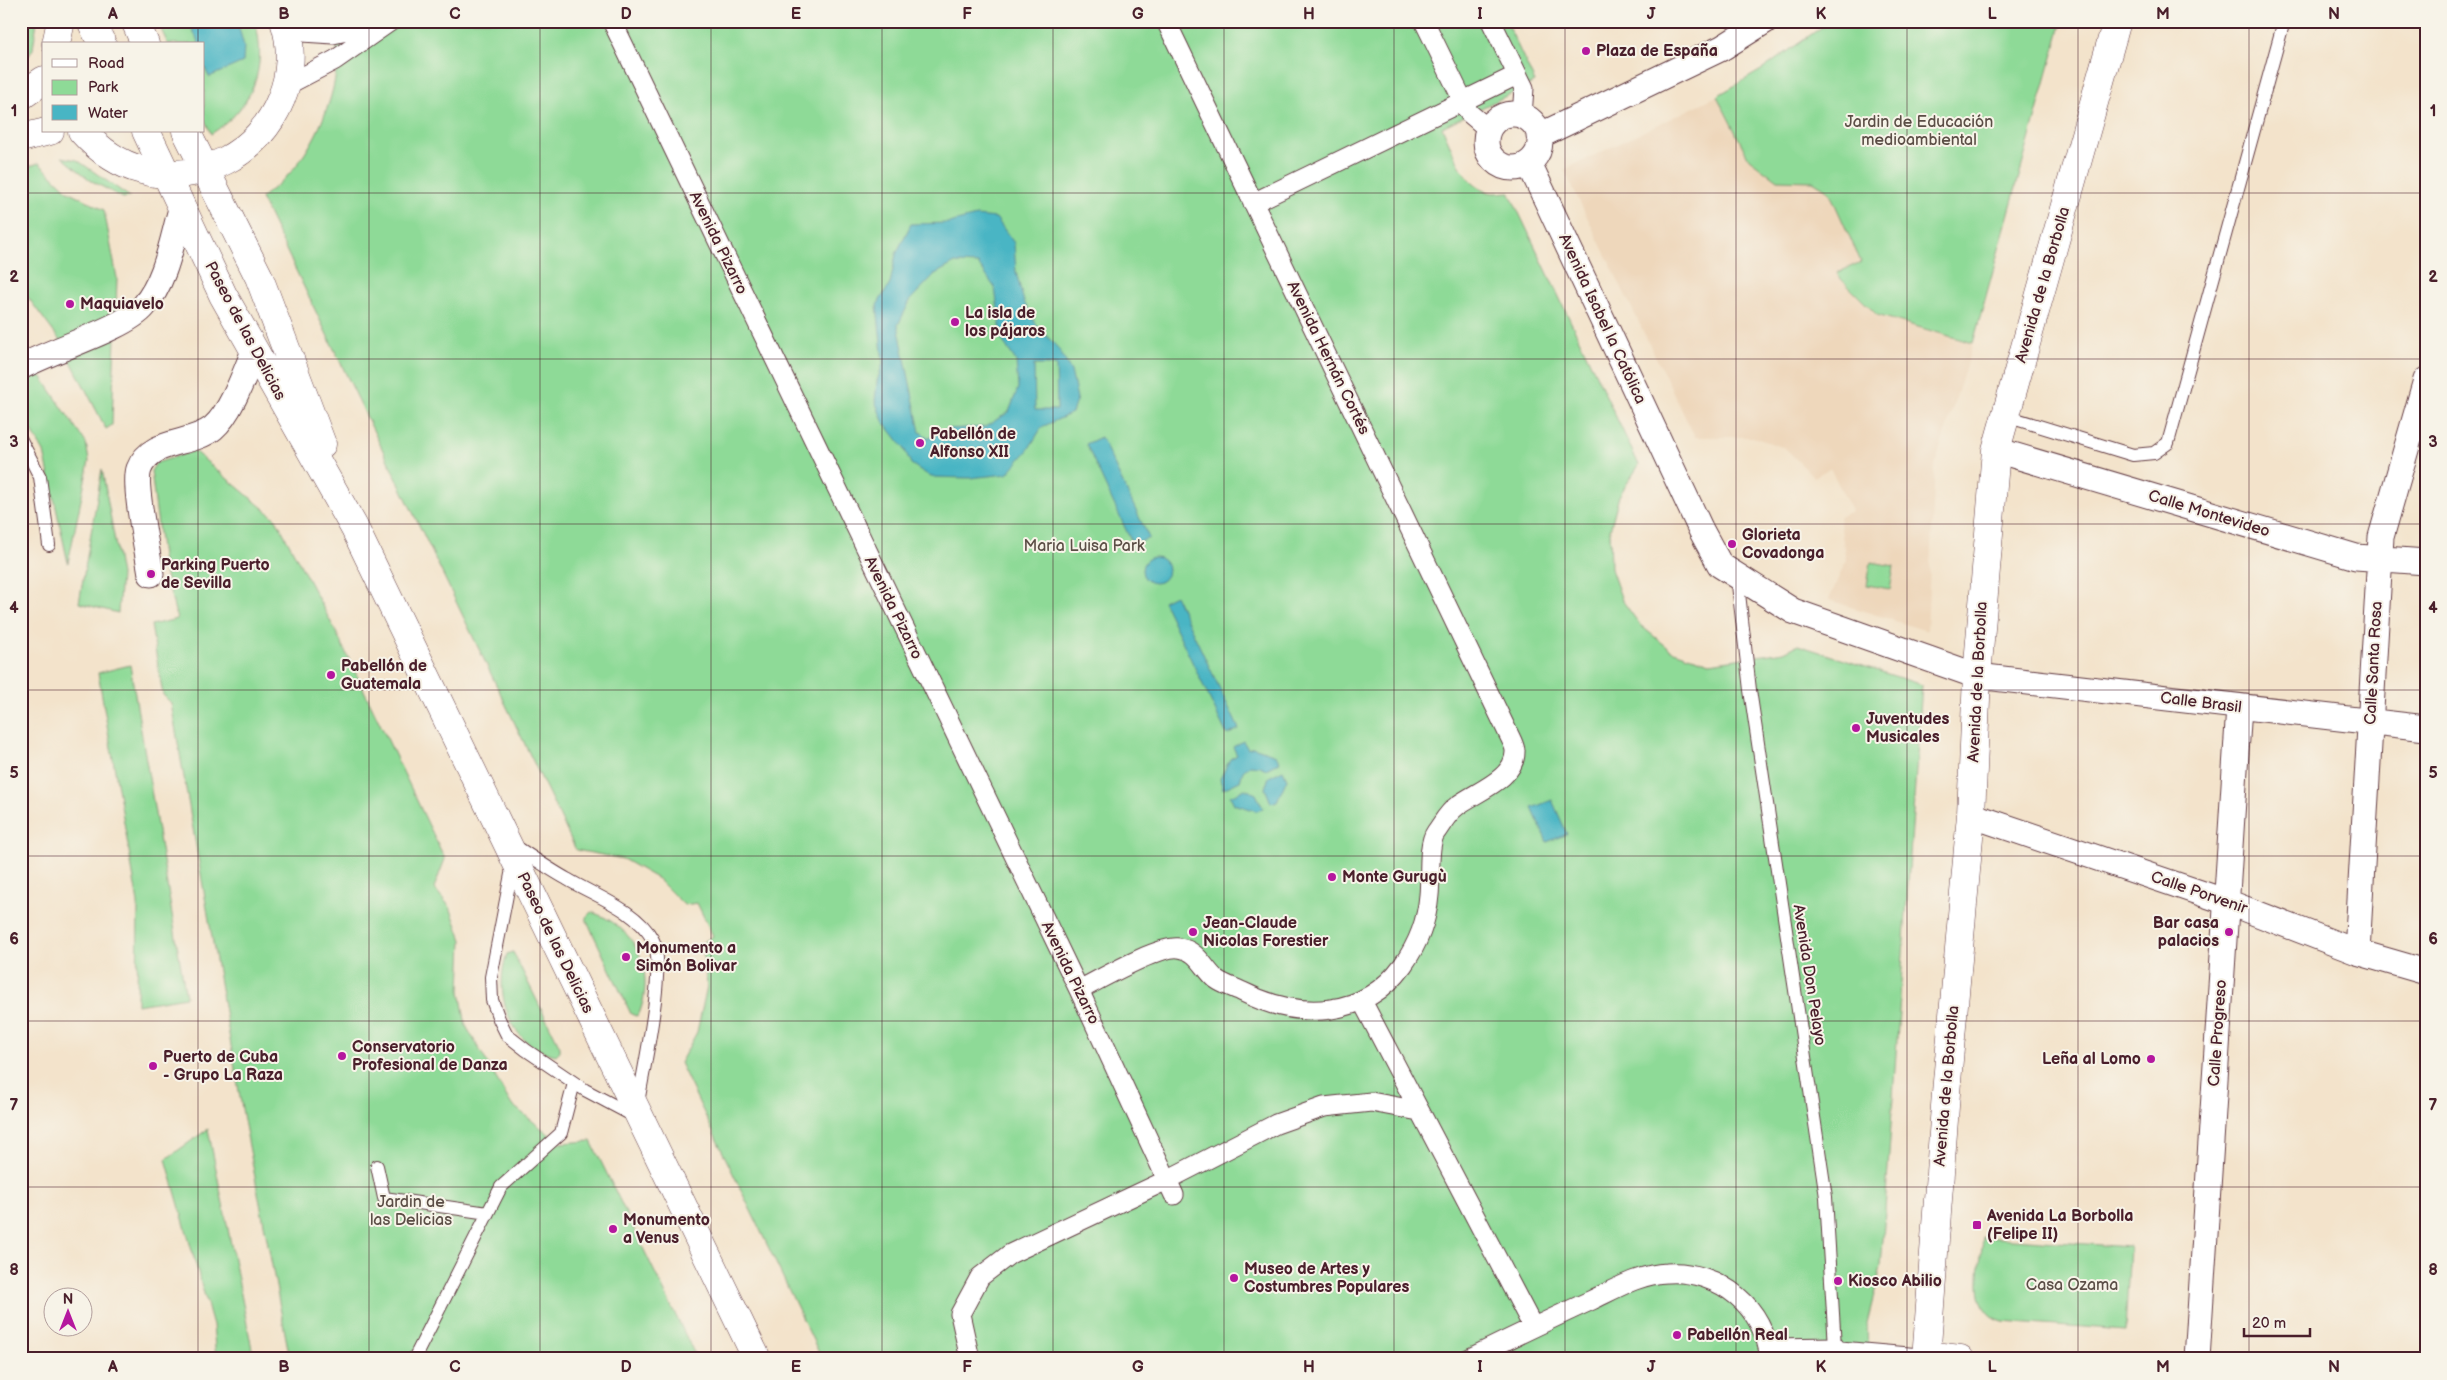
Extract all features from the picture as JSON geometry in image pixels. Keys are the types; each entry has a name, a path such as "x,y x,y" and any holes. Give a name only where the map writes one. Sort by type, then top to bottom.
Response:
{"main road":[{"path":"56,42 61,21"},
{"path":"91,21 101,42"},
{"path":"135,21 144,42"},
{"name":"Avenida de la Borbolla","path":"1926,1357 1946,1093 1971,815 1977,676 1996,450 2117,21"},
{"path":"83,132 96,146 117,160 142,170 168,174 204,170 232,158 257,139 275,114 287,85 290,58 285,26"},
{"path":"21,96 42,81"},
{"name":"Paseo de las Delicias","path":"147,132 168,174 223,295 354,527 757,1359"},
{"name":"Paseo de las Delicias","path":"186,132 258,277 354,527"},
{"path":"1926,1357 1960,1359"}],"street":[{"name":"Avenida Pizarro","path":"612,21 1079,990 1171,1188"},
{"name":"Avenida Hernán Cortés","path":"1166,21 1510,736 1515,751 1511,768 1498,779 1455,807 1430,840 1429,895 1426,919 1416,944 1394,976 1362,1001"},
{"path":"1424,21 1469,113 1488,130"},
{"path":"1491,21 1524,88 1522,116"},
{"path":"1539,136 1722,48 1765,21"},
{"path":"285,26 333,34 390,22"},
{"path":"287,85 335,60 390,22"},
{"path":"1253,203 1518,75"},
{"path":"1502,116 1522,116 1530,120 1539,136 1538,150 1529,163 1512,168 1495,162 1486,147 1488,130 1494,121 1502,116"},
{"name":"Avenida Isabel la Católica","path":"1529,163 1675,476 1720,565 1737,576"},
{"path":"21,367 40,356 116,325 143,307 156,288 165,266 182,206"},
{"path":"151,574 138,486 139,469 148,456 161,446 187,441 213,428 233,400 254,351"},
{"name":"Calle Santa Rosa","path":"2357,952 2381,537 2426,380"},
{"name":"Calle Montevideo","path":"1996,450 2356,557 2426,562"},
{"name":"Calle Brasil","path":"1737,576 1793,611 1977,676 2426,728"},
{"name":"Calle Progreso","path":"2197,1359 2239,707"},
{"name":"Calle Porvenir","path":"1971,815 2227,902 2357,952 2426,972"},
{"path":"1079,990 1163,950 1180,948 1201,959 1216,978 1265,1003 1296,1011 1333,1010 1362,1001 1533,1327"},
{"path":"970,1359 960,1314 980,1277 1010,1254 1171,1188 1276,1124 1324,1107 1371,1102 1419,1111"},
{"path":"1468,1359 1630,1282 1666,1273 1699,1276 1716,1282 1744,1302 1763,1332 1769,1354 1835,1353"}],"lane":[{"path":"2006,416 2133,455 2154,453 2168,443 2284,21"},
{"path":"21,440 40,476 49,545"},
{"name":"Avenida Don Pelayo","path":"1737,576 1752,700 1826,1197 1835,1353"},
{"path":"509,849 622,910 640,925 654,941 657,968 656,995 639,1115 574,1082 507,1035 492,1000 491,977 509,849"},
{"path":"414,1359 501,1187 561,1133 574,1082"},
{"path":"377,1166 384,1198 488,1214"},
{"path":"1835,1353 1868,1348 1926,1357"}],"shaded area":[{"path":"1717,96 1749,159 1777,180 1813,181 1829,191 1862,262 1838,272 1839,277 1877,315 1973,343 1935,465 1927,631 1829,600 1846,560 1839,517 1852,511 1830,468 1814,477 1785,448 1753,437 1695,437 1564,170"}],"green space":[{"path":"25,21 37,21 33,49 25,62 21,55"},
{"path":"157,21 255,21 260,55 254,85 247,99 237,112 211,134 205,120 205,42 167,42"},
{"name":"Maria Luisa Park","path":"330,21 1506,21 1535,82 1442,127 1454,155 1472,182 1489,192 1509,192 1639,465 1619,496 1610,530 1611,569 1622,600 1640,625 1671,650 1710,663 1784,652 1798,645 1922,685 1881,1267 1867,1323 1868,1359 822,1359 680,1063 697,1032 707,986 702,943 713,936 697,903 684,905 658,879 623,859 576,850 261,198 280,183 302,158 313,140 330,101 337,59 336,39"},
{"name":"Jardin de Educación medioambiental","path":"1830,21 2062,21 1973,343 1877,315 1837,273 1861,262 1829,191 1813,181 1777,180 1749,159 1717,96 1763,69"},
{"path":"62,157 77,160 130,197 123,198 90,180"},
{"path":"39,163 68,191 104,210 117,278 112,425 106,429 61,342 21,288 21,169"},
{"path":"35,367 86,443 89,461 68,563 44,452 21,412 21,374"},
{"name":"Jardin de las Delicias","path":"194,451 276,519 335,630 445,859 434,888 450,907 462,940 460,991 466,1026 511,1104 560,1143 591,1141 697,1359 290,1359 244,1120 171,703 163,695 151,625 177,619 163,564 151,471 156,463"},
{"path":"102,469 121,575 118,613 79,603"},
{"path":"1871,562 1894,566 1890,589 1867,585"},
{"path":"130,665 186,997 137,1005 138,903 98,673"},
{"path":"591,912 607,919 620,928 638,952 645,982 644,998 639,1014 636,1016 631,1014 587,921 586,917"},
{"path":"513,952 560,1047 560,1051 556,1055 540,1050 527,1042 516,1030 509,1016 504,1001 503,969 507,954"},
{"path":"208,1129 254,1359 216,1359 213,1325 166,1159"},
{"name":"Casa Ozama","path":"1983,1237 2130,1247 2125,1330 2002,1321 1991,1316 1984,1308 1979,1286"}],"water":[{"path":"189,21 237,21 244,46 243,62 209,77 205,68 205,42 198,42"},
{"path":"976,216 996,218 1014,243 1016,272 1024,302 1037,326 1058,348 1071,371 1077,398 1072,413 1042,427 1028,450 1007,474 970,478 931,477 911,464 904,448 883,421 875,401 877,381 883,363 877,305 890,284 896,254 911,224 949,223","holes":["955,263 978,264 995,288 1002,340 1016,361 1018,388 1009,412 985,427 947,429 929,438 920,432 898,325 911,299 935,274","1034,365 1056,365 1057,410 1035,410"]},
{"path":"1101,437 1149,538 1133,545 1086,444"},
{"path":"1155,557 1164,561 1168,570 1164,579 1155,583 1146,579 1142,570 1146,561"},
{"path":"1175,595 1239,729 1227,735 1163,601"},
{"path":"1243,741 1248,749 1253,747 1276,755 1280,762 1266,769 1250,765 1243,771 1240,781 1223,789 1220,779 1230,759 1237,755 1233,747"},
{"path":"1283,770 1287,779 1277,801 1271,803 1265,788 1269,777"},
{"path":"1245,789 1256,794 1263,808 1257,811 1234,804 1230,796"},
{"path":"1552,800 1567,834 1547,842 1532,808"},
{"path":"21,1287 29,1359 21,1359"}],"place":[{"name":"Plaza de España","path":"1586,51"},
{"name":"Maquiavelo","path":"70,304"},
{"name":"La isla de los pájaros","path":"955,322"},
{"name":"Pabellón de Alfonso XII","path":"920,443"},
{"name":"Glorieta Covadonga","path":"1732,544"},
{"name":"Parking Puerto de Sevilla","path":"151,574"},
{"name":"Pabellón de Guatemala","path":"331,675"},
{"name":"Juventudes Musicales","path":"1856,728"},
{"name":"Monte Gurugù","path":"1332,877"},
{"name":"Jean-Claude Nicolas Forestier","path":"1193,932"},
{"name":"Bar casa palacios","path":"2229,932"},
{"name":"Monumento a Simón Bolivar","path":"626,957"},
{"name":"Conservatorio Profesional de Danza","path":"342,1056"},
{"name":"Leña al Lomo","path":"2151,1059"},
{"name":"Puerto de Cuba - Grupo La Raza","path":"153,1066"},
{"name":"Avenida La Borbolla (Felipe II)","path":"1977,1225"},
{"name":"Monumento a Venus","path":"613,1229"},
{"name":"Museo de Artes y Costumbres Populares","path":"1234,1278"},
{"name":"Kiosco Abilio","path":"1838,1281"},
{"name":"Pabellón Real","path":"1677,1335"}]}
